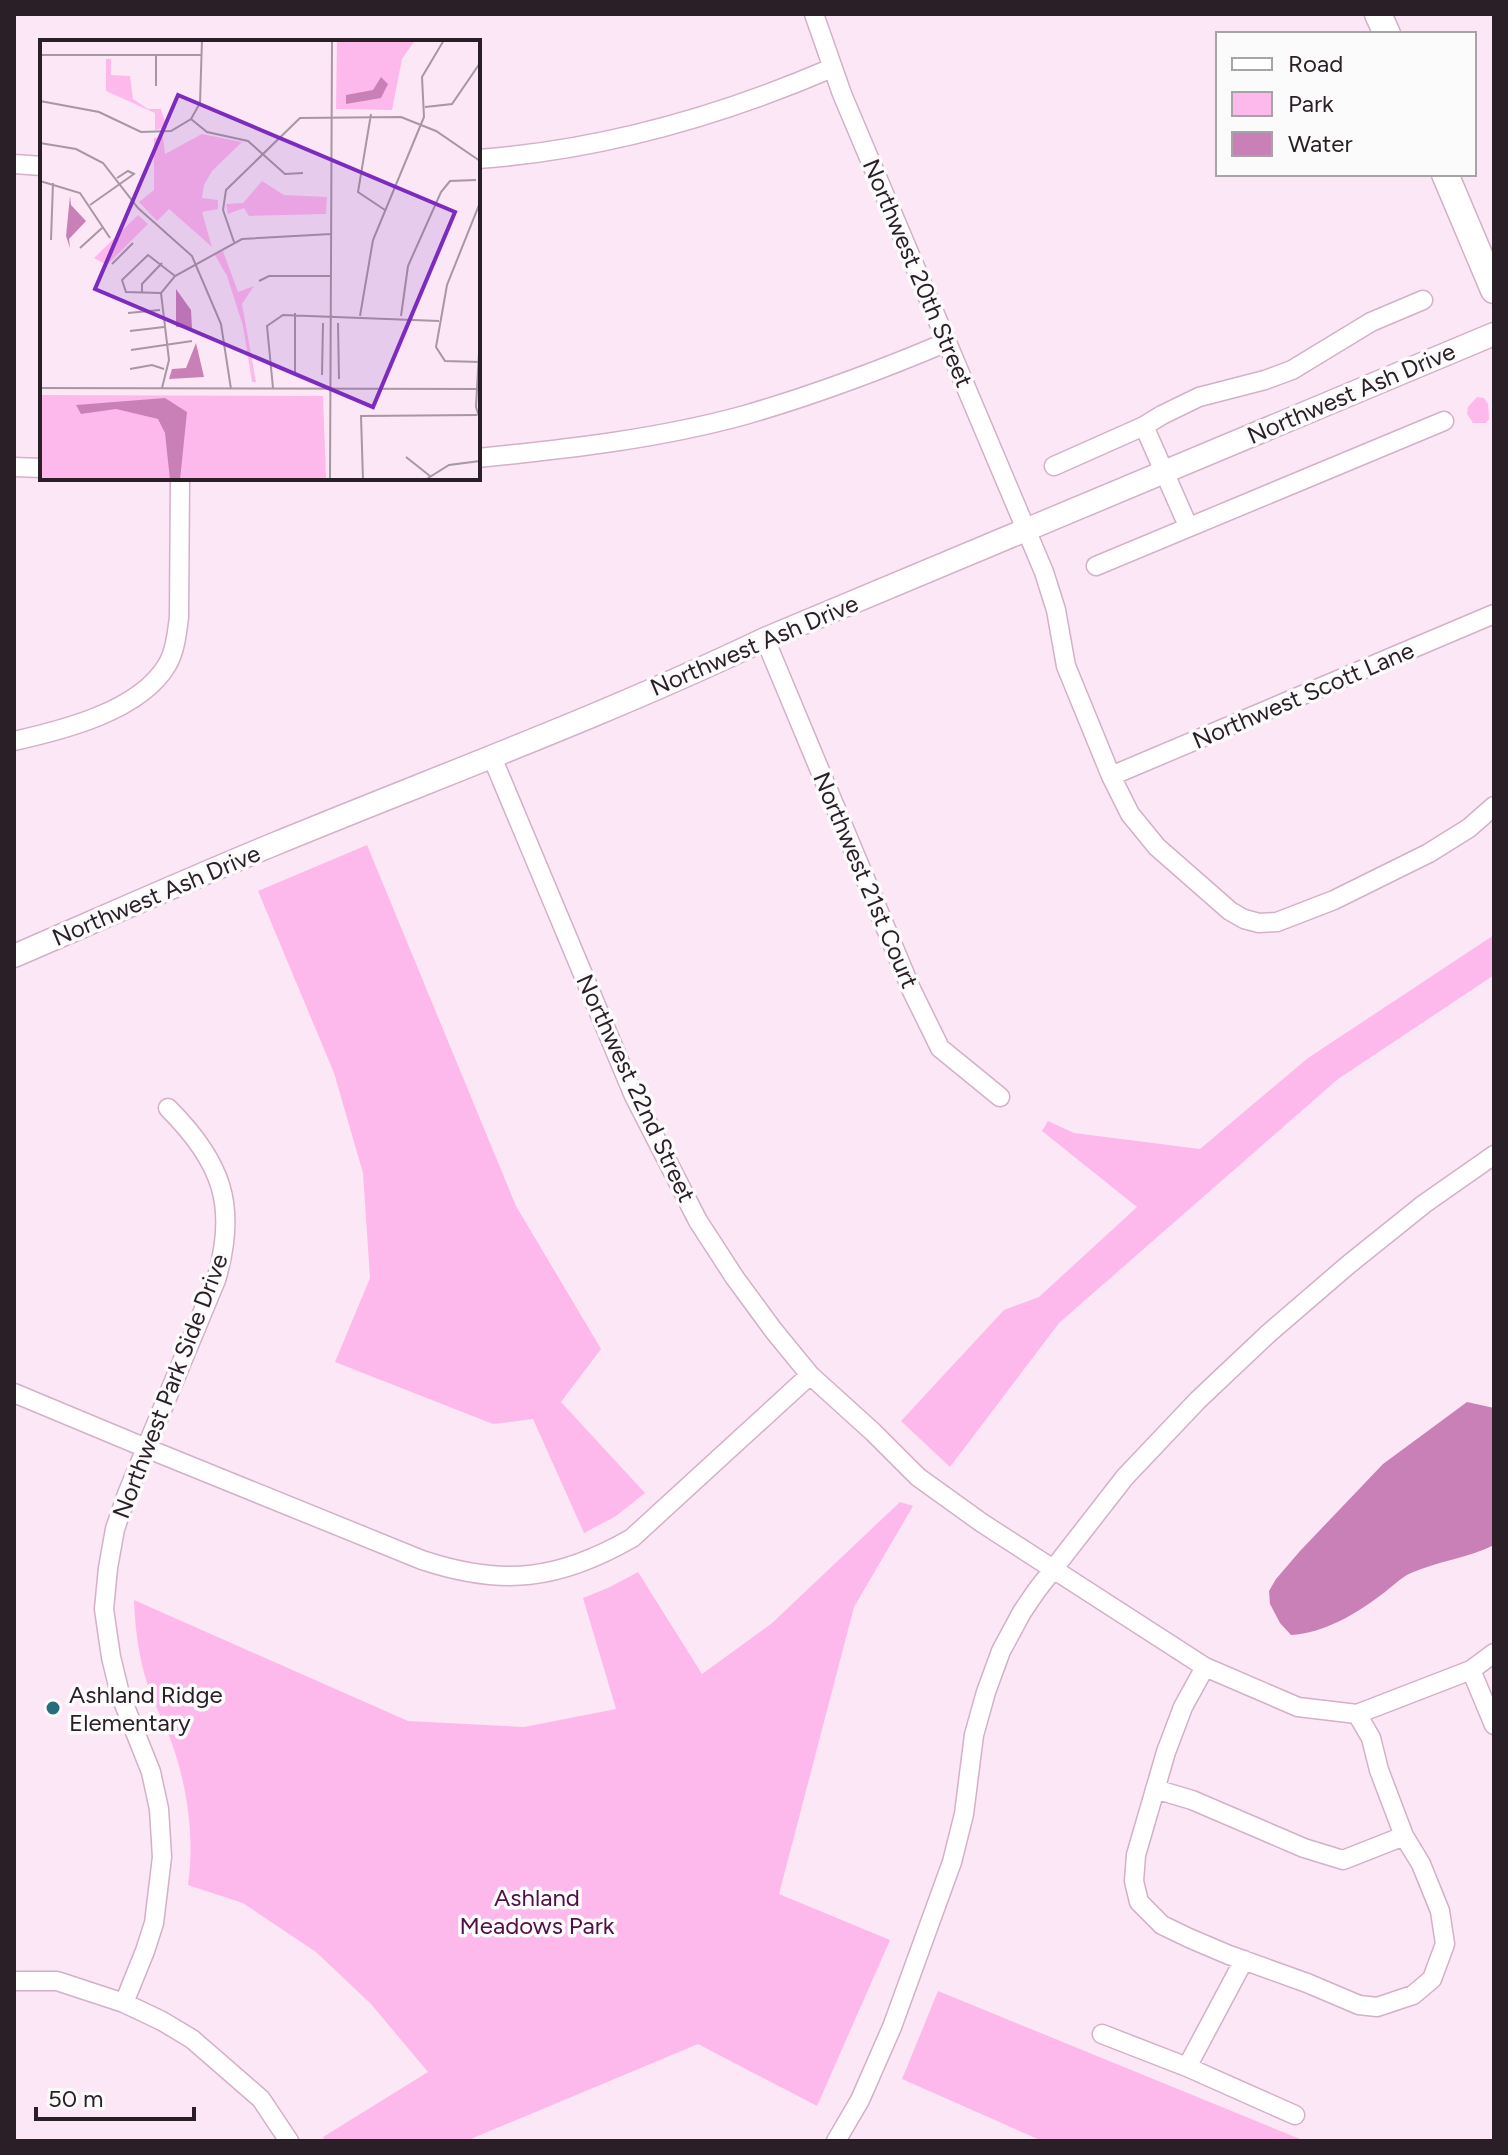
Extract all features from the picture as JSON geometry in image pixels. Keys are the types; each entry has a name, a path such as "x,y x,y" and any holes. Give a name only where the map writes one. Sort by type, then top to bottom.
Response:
{"main road":[{"path":"1446,176 1494,290"}],"street":[{"name":"Northwest 20th Street","path":"814,14 832,68 1044,572 1056,610 1066,666 1111,776 1130,814 1157,847 1230,911 1259,923 1277,922 1334,900 1429,853 1469,828 1494,806"},
{"path":"480,159 617,140 689,122 832,68"},
{"path":"14,164 40,166"},
{"path":"1054,466 1144,426 1199,397 1292,370 1371,322 1423,300"},
{"name":"Northwest Ash Drive","path":"14,956 1494,334"},
{"path":"480,458 648,436 743,415 821,391 947,342"},
{"path":"1096,566 1444,421"},
{"path":"1144,426 1188,526"},
{"path":"14,467 40,468"},
{"path":"14,741 119,708 154,683 168,663 179,617 180,480"},
{"name":"Northwest Scott Lane","path":"1111,776 1494,614"},
{"name":"Northwest 21st Court","path":"765,639 912,991 940,1048 1000,1097"},
{"name":"Northwest 22nd Street","path":"492,757 634,1096 666,1159 698,1221 735,1278 810,1375 918,1477 1053,1570 1205,1667 1298,1707 1357,1714"},
{"name":"Northwest Park Side Drive","path":"124,2003 154,1923 162,1857 159,1809 151,1772 120,1694 111,1657 104,1609 108,1568 115,1529 216,1280 224,1253 226,1227 225,1204 207,1154 190,1130 168,1108"},
{"path":"836,2141 860,2100 892,2027 952,1862 964,1814 974,1735 986,1692 1001,1651 1022,1612 1125,1477 1198,1400 1269,1333 1399,1223 1494,1155"},
{"path":"14,1393 422,1560 454,1570 516,1576 551,1573 607,1552 632,1538 810,1375"},
{"path":"1205,1667 1183,1707 1166,1752 1136,1855 1134,1881 1139,1902 1162,1925 1189,1938 1359,2005 1377,2007 1413,1995 1432,1979 1445,1944 1440,1911 1421,1864 1404,1836 1379,1770 1371,1738 1357,1714 1471,1670 1494,1653"},
{"path":"1471,1670 1494,1725"},
{"path":"1155,1789 1192,1800 1304,1848 1343,1860 1404,1836"},
{"path":"1187,2067 1244,1960"},
{"path":"14,1981 57,1981 124,2003 162,2021 192,2039 261,2099 289,2141"},
{"path":"1102,2034 1187,2067 1295,2115"}],"green space":[{"path":"1477,397 1484,398 1488,404 1489,419 1486,423 1473,423 1467,414 1468,407"},
{"path":"367,845 516,1206 601,1349 561,1402 645,1493 616,1516 584,1533 533,1419 493,1424 335,1362 370,1278 363,1173 334,1073 258,891"},
{"path":"1494,935 1494,975 1338,1079 1059,1323 950,1467 901,1421 1004,1310 1039,1297 1137,1207 1042,1131 1048,1121 1074,1133 1200,1149 1308,1058"},
{"name":"Ashland Meadows Park","path":"900,1502 913,1506 854,1607 779,1894 890,1940 817,2106 698,2044 466,2141 325,2141 323,2137 428,2072 371,2004 316,1952 243,1903 188,1885 191,1848 185,1792 170,1738 145,1676 134,1600 408,1721 524,1727 616,1709 583,1598 638,1572 702,1674 771,1624"},
{"path":"938,1991 1305,2141 1042,2141 902,2079"}],"water":[{"path":"1467,1402 1494,1408 1494,1545 1411,1573 1338,1622 1315,1631 1291,1635 1270,1604 1269,1591 1276,1579 1383,1464"}],"place":[{"name":"Ashland Ridge Elementary","path":"53,1708"}]}
